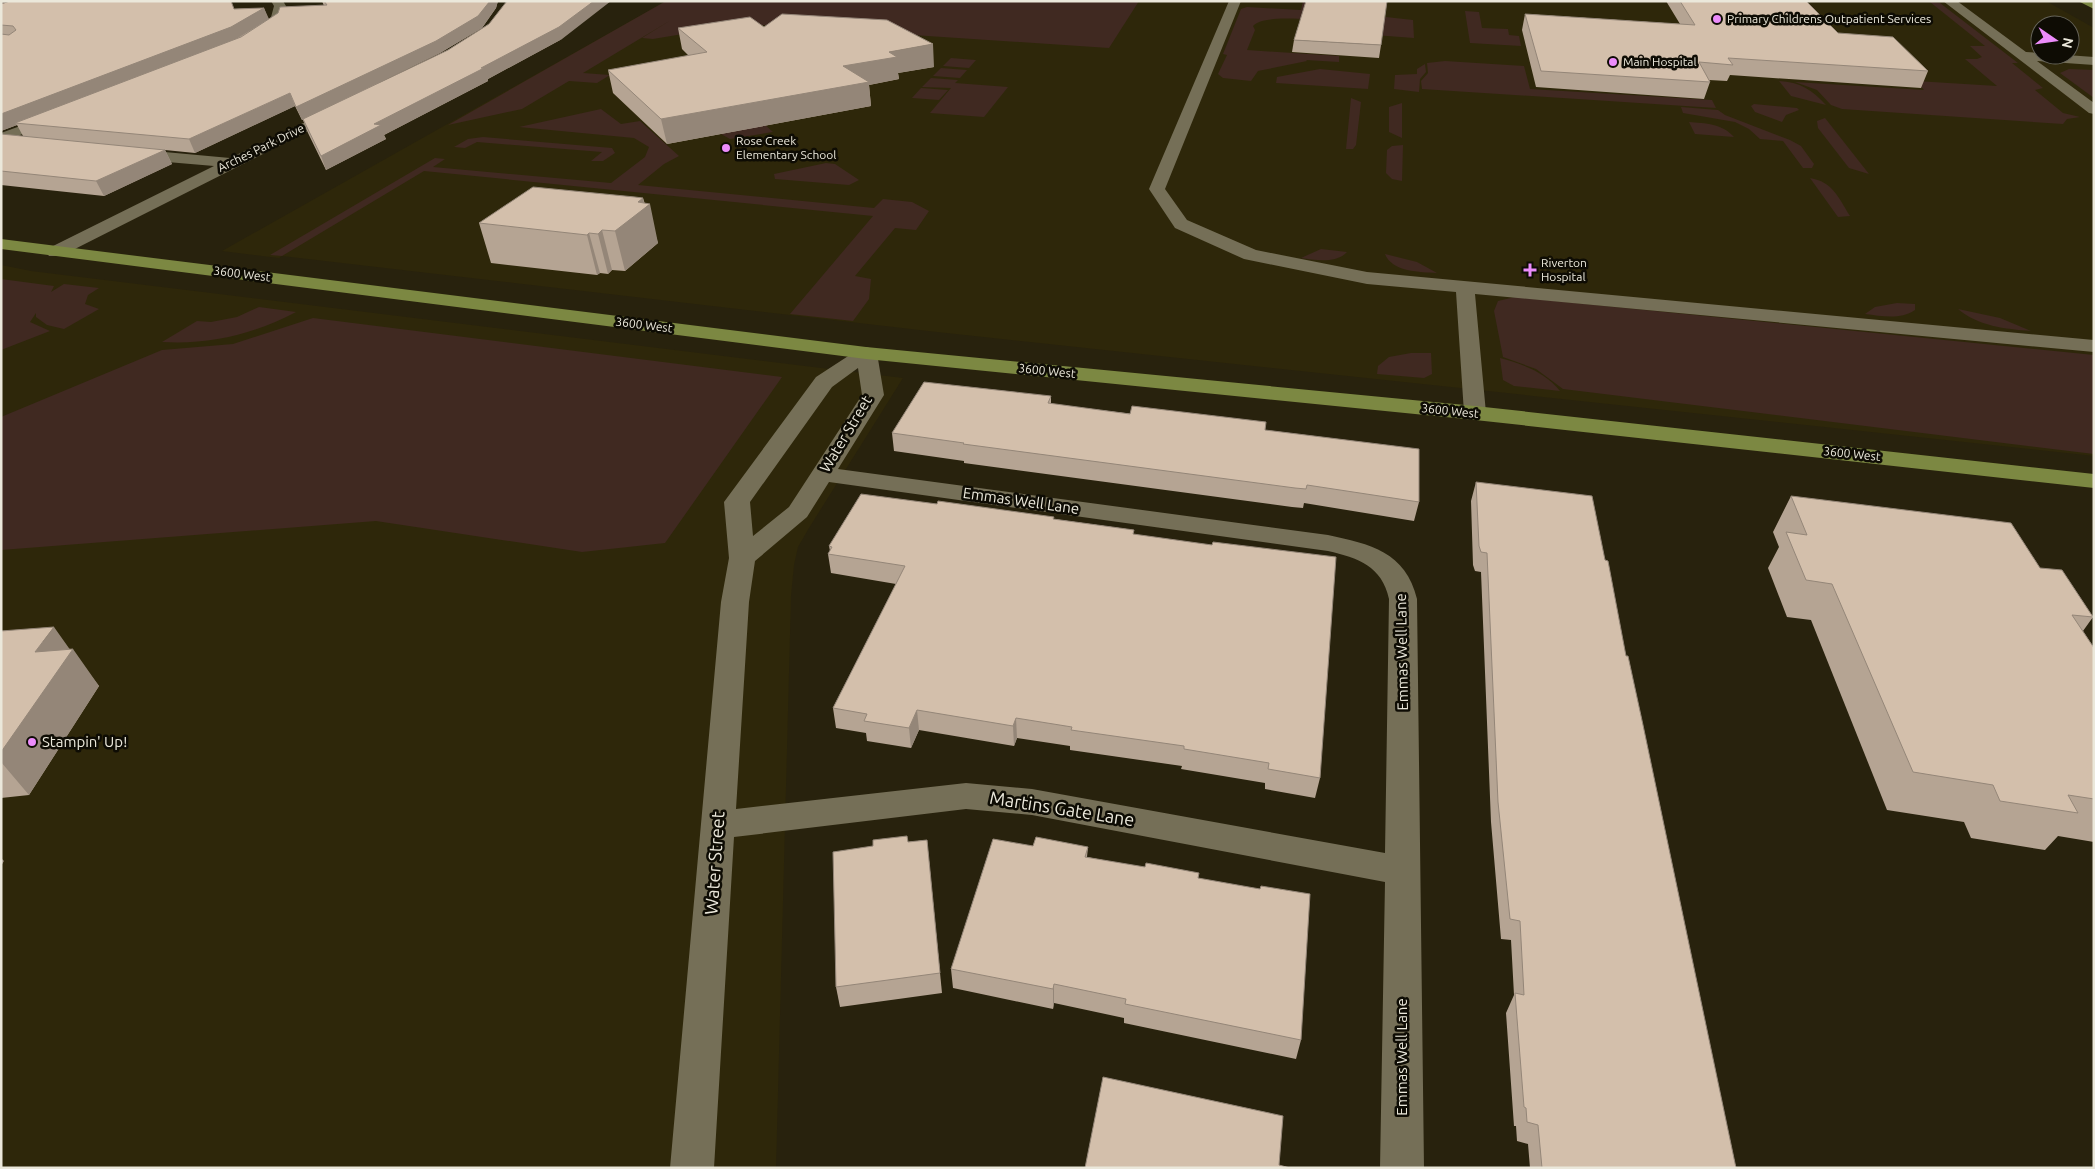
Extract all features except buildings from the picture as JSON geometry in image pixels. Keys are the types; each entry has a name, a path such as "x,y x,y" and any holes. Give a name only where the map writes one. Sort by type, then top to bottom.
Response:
{"main road":[{"path":"2084,1 2094,6"},
{"name":"3600 West","path":"1,244 866,353 1476,413 2094,481"}],"street":[{"path":"241,44 275,23 280,6 277,1"},
{"path":"1235,1 1157,189 1180,224 1251,255 1367,278 2094,346"},
{"path":"1949,1 2094,110"},
{"path":"2022,56 2094,61"},
{"name":"Arches Park Drive","path":"55,252 230,163 351,105"},
{"path":"1,140 64,114"},
{"path":"1,140 31,144"},
{"path":"120,152 230,163"},
{"path":"1465,287 1476,413"},
{"name":"Water Street","path":"692,1168 735,602 742,558 736,502 824,382 866,353 873,395 798,512 742,558"},
{"name":"Emmas Well Lane","path":"822,474 1328,543 1356,550 1376,558 1397,577 1404,599 1402,1168"},
{"name":"Martins Gate Lane","path":"718,825 935,798 966,796 997,798 1041,803 1403,871"}],"shaded area":[{"name":"Riverton Hospital","path":"666,1 2046,1 2071,15 2030,15 2030,65 2080,65 2080,20 2094,28 2094,456 928,331 282,256 279,258 222,251"},
{"path":"666,1 1139,1 1109,48 731,23 725,27 653,39 642,38 671,20 583,73 610,75 597,83 569,81 522,109 448,125"},
{"path":"1303,1 1325,1 1345,23 1270,19 1253,26 1255,30 1247,50 1339,56 1339,62 1306,60 1258,71 1251,81 1223,78 1218,74 1227,55 1223,54 1241,9 1247,7 1301,10"},
{"path":"1924,1 1940,3 2018,63 2012,63 2043,88 2035,90 2063,113 2080,117 2067,119 2063,124 1842,109 1831,105 1817,90 1795,82 1924,90 1916,81 1997,86 1965,59 1982,57 1970,46 1985,46 1930,2"},
{"path":"1465,11 1479,12 1482,28 1508,29 1509,35 1519,36 1521,46 1470,43"},
{"path":"1386,17 1413,20 1414,38 1374,35 1375,24"},
{"path":"951,58 976,60 969,68 943,66"},
{"path":"1445,61 1524,66 1530,89 1712,100 1716,108 1422,89 1421,81 1428,73 1427,63"},
{"path":"1425,64 1426,72 1420,79 1419,92 1394,89 1395,75 1417,74 1417,69"},
{"path":"941,68 967,70 960,78 933,76"},
{"path":"1320,69 1370,74 1368,89 1276,83 1277,77"},
{"path":"2069,69 2094,70 2094,98 2060,73"},
{"path":"931,78 958,80 955,83 1008,87 984,117 930,113 951,88 922,87"},
{"path":"1779,81 1793,83 1805,88 1826,105 1791,96"},
{"path":"921,88 948,90 939,100 912,98"},
{"path":"1351,98 1361,102 1356,145 1353,149 1346,149"},
{"path":"1402,103 1402,138 1389,132 1389,107"},
{"path":"1754,104 1797,108 1799,110 1786,115 1782,122 1755,112 1751,106"},
{"path":"1681,107 1718,110 1725,115 1790,140 1801,146 1814,164 1812,168 1803,168 1783,141 1760,139 1749,129 1735,122 1683,113"},
{"path":"601,109 621,124 640,121 679,156 664,164 638,185 874,208 883,199 912,202 929,211 916,230 895,228 855,276 871,279 869,299 853,321 790,314 873,216 424,171 282,256 270,255 435,158 445,159 433,167 611,183 645,157 649,147 634,138 519,127"},
{"path":"1825,118 1869,174 1849,168 1818,128 1817,121"},
{"path":"1689,122 1725,129 1734,137 1695,134"},
{"path":"765,125 773,132 730,139 721,134"},
{"path":"483,137 612,148 615,153 603,161 591,161 602,152 477,142 465,148 454,147 468,139"},
{"path":"1403,145 1402,181 1392,179 1386,173 1387,150 1392,146"},
{"path":"826,163 835,164 859,180 849,185 775,179 774,174"},
{"path":"1810,178 1830,187 1850,216 1838,217"},
{"path":"1321,249 1347,252 1331,260 1301,258"},
{"path":"1385,254 1417,262 1437,273 1400,268 1389,260"},
{"path":"1,265 31,271 903,378 809,528 798,547 794,565 791,596 776,1168 1,1168"},
{"path":"1,279 54,286 51,292 64,284 99,288 88,295 85,304 99,309 64,329 47,325 36,317 36,313 30,322 50,331 1,350"},
{"path":"1515,297 2094,355 2094,454 1563,389 1536,369 1503,357 1494,311 1498,301"},
{"path":"1897,303 1915,304 1915,310 1897,316 1865,314 1875,307"},
{"path":"259,307 296,312 248,332 214,340 162,342 197,321 211,322 237,317"},
{"path":"1958,309 2000,318 2031,331 1992,326 1966,315"},
{"path":"313,318 782,377 665,543 582,552 376,521 1,550 1,417 162,350 233,344"},
{"path":"1411,353 1431,353 1432,374 1424,378 1377,374 1378,366 1389,357"},
{"path":"1500,358 1525,366 1540,374 1560,391 1514,386 1503,380"}],"place":[{"name":"Primary Childrens Outpatient Services","path":"1717,19"},
{"name":"Main Hospital","path":"1613,62"},
{"name":"Rose Creek Elementary School","path":"726,148"},
{"name":"Riverton Hospital","path":"1530,270"},
{"name":"Stampin' Up!","path":"32,742"}]}
